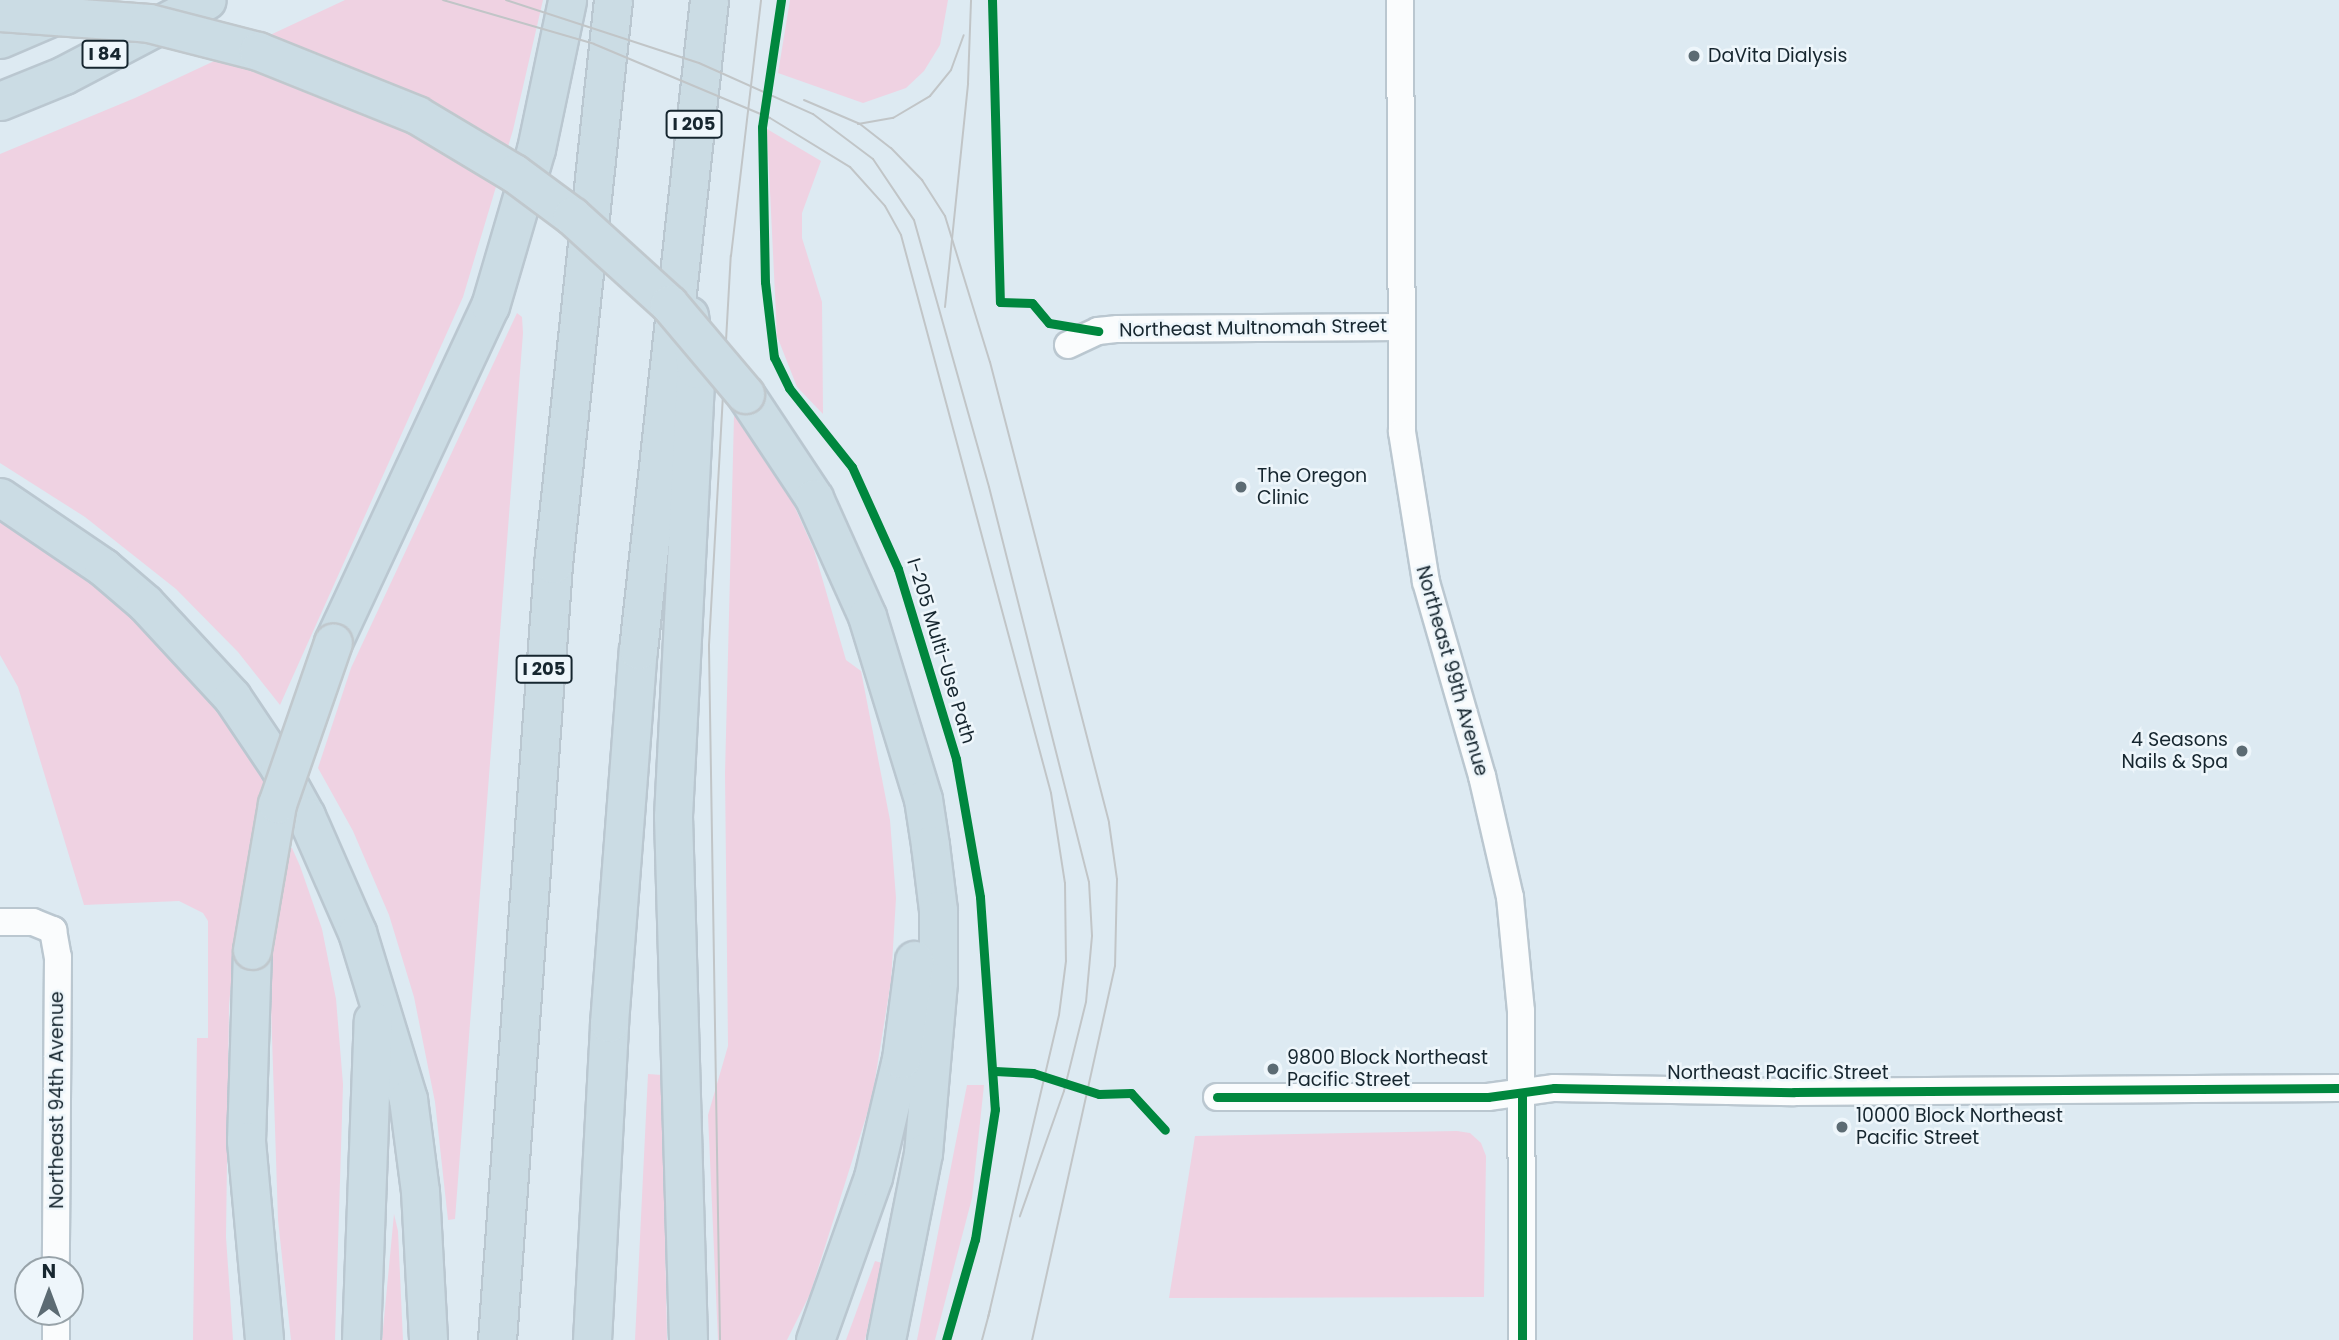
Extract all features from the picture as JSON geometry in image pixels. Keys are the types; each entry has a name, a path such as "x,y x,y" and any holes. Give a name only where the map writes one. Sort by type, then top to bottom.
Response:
{"highway":[{"path":"0,39 91,0"},
{"name":"I 84","path":"0,102 64,75 207,0"},
{"path":"264,1340 246,1141 252,950 277,804 333,642 489,306 536,149 567,0"},
{"name":"I 205","path":"497,1340 552,578 613,0"},
{"name":"I 205","path":"592,1340 624,828 679,248 709,0"},
{"path":"0,12 95,17 162,27 269,55 417,115 514,173 572,216 668,304 745,394 814,498 867,617 904,732 930,845 938,982 920,1181 886,1340"},
{"path":"679,248 696,369 673,816 688,1340"},
{"path":"0,497 103,567 145,603 232,697 279,767 335,875 410,1111 420,1191 428,1340"},
{"path":"814,1340 873,1177 912,995 916,886 904,732"},
{"path":"361,1340 373,994"}],"street":[{"name":"Northeast 99th Avenue","path":"1400,0 1402,432 1418,548 1500,842 1510,897 1521,1011 1522,1340"},
{"name":"Northeast Multnomah Street","path":"1068,345 1098,331 1118,329 1400,327"},
{"name":"Northeast 94th Avenue","path":"0,922 33,922 53,930 58,957 56,1256"},
{"name":"Northeast Pacific Street","path":"1217,1097 1488,1097 1554,1088 1807,1092 2339,1088"}],"shaded area":[{"path":"345,0 543,0 513,130 463,297 280,705 238,652 176,589 85,517 0,463 0,154 135,98"},
{"path":"790,0 948,0 940,45 924,71 906,88 863,103 778,73"},
{"path":"767,129 821,161 802,213 802,238 822,302 823,414 797,387 777,336"},
{"path":"517,313 522,317 523,333 455,1219 448,1220 435,1102 414,997 389,915 353,831 318,768 351,668"},
{"path":"734,416 743,416 780,474 814,550 846,660 861,671 890,820 896,898 891,981 872,1098 810,1294 787,1340 718,1340 708,1115 728,1046 725,774"},
{"path":"0,517 73,567 128,613 223,714 268,775 238,913 229,1005 226,1237 233,1340 193,1340 197,1038 208,1038 208,921 203,913 179,901 84,905 18,687 0,655"},
{"path":"286,848 292,848 300,866 322,929 336,999 343,1084 335,1340 291,1340 278,1220 270,976"},
{"path":"648,1074 662,1075 667,1340 635,1340"},
{"path":"967,1085 984,1085 972,1198 935,1340 917,1340"},
{"path":"1457,1131 1470,1133 1481,1143 1486,1156 1484,1297 1169,1298 1195,1136"},
{"path":"394,1214 398,1231 403,1340 382,1340"},
{"path":"875,1261 882,1263 865,1340 846,1340"}],"tram line":[{"path":"443,0 594,44 770,118 850,167 885,206 901,235 1051,793 1065,883 1066,961 1059,1015 988,1318"},
{"path":"506,0 699,63 813,114 873,159 914,220 989,487 1089,882 1092,936 1086,1002 1064,1091 1020,1216"},
{"path":"720,1340 709,645 731,256 761,0"},
{"path":"945,307 968,83 971,0"},
{"path":"858,124 893,118 930,96 951,70 964,35"},
{"path":"804,100 860,124 891,148 922,180 945,216 990,362 1109,823 1117,879 1115,966 1032,1340"},
{"path":"982,1340 990,1310"}],"cycle path":[{"name":"I-205 Multi-Use Path","path":"781,0 762,127 765,282 774,357 789,388 852,467 898,569 956,759 980,897 995,1109 975,1239 946,1340"},
{"path":"992,0 1000,302 1032,303 1049,323 1098,331"},
{"path":"995,1071 1033,1073 1099,1094 1131,1093 1165,1130"},
{"path":"1217,1097 1488,1097 1554,1088 1794,1092 2339,1088"},
{"path":"1522,1093 1522,1340"}],"place":[{"name":"DaVita Dialysis","path":"1694,56"},
{"name":"The Oregon Clinic","path":"1241,487"},
{"name":"4 Seasons Nails & Spa","path":"2242,751"},
{"name":"9800 Block Northeast Pacific Street","path":"1273,1069"},
{"name":"10000 Block Northeast Pacific Street","path":"1842,1127"}]}
